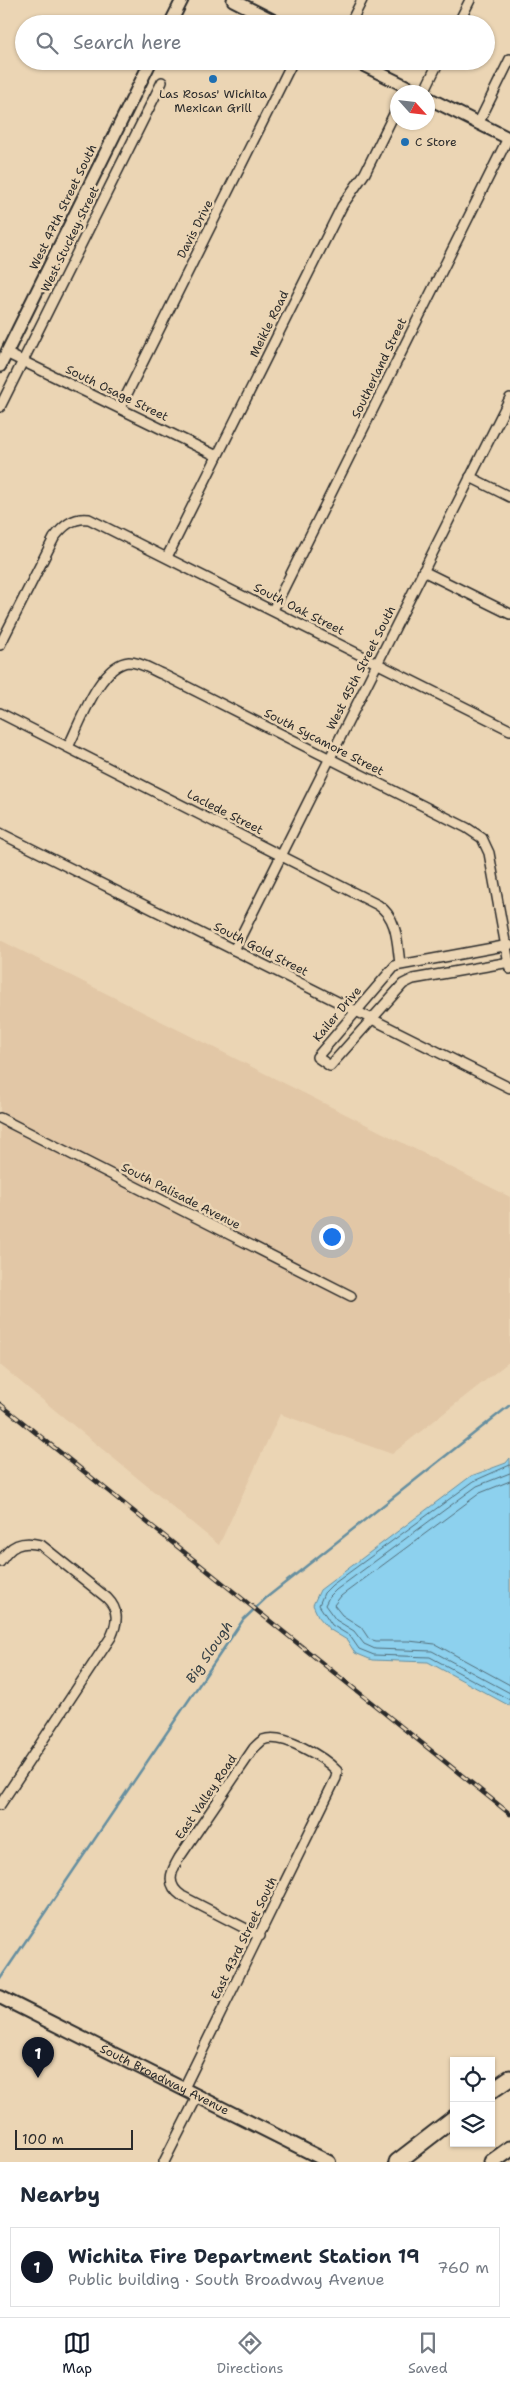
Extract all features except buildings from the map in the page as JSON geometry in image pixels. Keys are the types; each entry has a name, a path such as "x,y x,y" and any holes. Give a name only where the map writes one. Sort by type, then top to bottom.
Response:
{"highway":[{"path":"495,2088 510,2078"},
{"path":"397,2162 450,2121"},
{"path":"492,2162 510,2149"}],"main road":[{"name":"South Broadway Avenue","path":"0,1997 329,2162"}],"street":[{"path":"174,15 182,0"},
{"path":"233,0 262,15"},
{"path":"354,15 362,0"},
{"path":"462,15 470,0"},
{"path":"478,124 510,59"},
{"name":"West 47th Street South","path":"0,366 148,70"},
{"name":"Davis Drive","path":"120,408 289,70"},
{"path":"371,70 397,85"},
{"path":"427,85 435,70"},
{"name":"West Stuckey Street","path":"0,407 162,82"},
{"path":"435,102 509,139"},
{"name":"Meikle Road","path":"167,557 340,208 365,173 390,122"},
{"name":"Southerland Street","path":"272,610 509,139"},
{"name":"South Osage Street","path":"6,353 217,456"},
{"name":"West 45th Street South","path":"234,950 510,398"},
{"path":"470,477 510,497"},
{"name":"South Oak Street","path":"0,645 54,538 60,530 75,520 82,518 96,522 167,557 510,730"},
{"path":"423,571 510,614"},
{"name":"South Sycamore Street","path":"68,747 105,675 116,666 129,662 151,669 461,825 482,838 489,853 508,945 510,965"},
{"name":"Laclede Street","path":"0,713 358,893 387,912 393,924 400,964"},
{"name":"South Gold Street","path":"0,833 510,1088"},
{"path":"400,964 508,945"},
{"name":"Kailer Drive","path":"400,964 391,970 317,1057 322,1062 330,1066 394,992 408,981 510,965"},
{"name":"South Palisade Avenue","path":"0,1118 351,1296"},
{"path":"0,1562 10,1548 29,1542 41,1545 113,1604 117,1619 116,1627 102,1651 1,1799"},
{"name":"East 43rd Street South","path":"184,2088 336,1778 337,1771 332,1766 298,1746 272,1739 263,1740"},
{"name":"East Valley Road","path":"260,1936 175,1890 170,1879 172,1870 254,1748 263,1740"},
{"path":"164,2162 198,2095"}],"shaded area":[{"path":"0,940 510,1197 510,1361 392,1454 280,1414 219,1545 0,1365"}],"water":[{"path":"510,1458 510,1706 428,1662 372,1660 355,1653 347,1640 329,1629 318,1616 313,1605 320,1590 471,1476 506,1463"}],"waterway":[{"name":"Big Slough","path":"0,1979 243,1620 266,1598 510,1405"}],"railway":[{"path":"0,1404 510,1814"}],"place":[{"name":"Las Rosas' Wichita Mexican Grill","path":"213,79"},
{"name":"C Store","path":"405,142"},
{"name":"Wichita Fire Department Station 19","path":"38,2078"}]}
